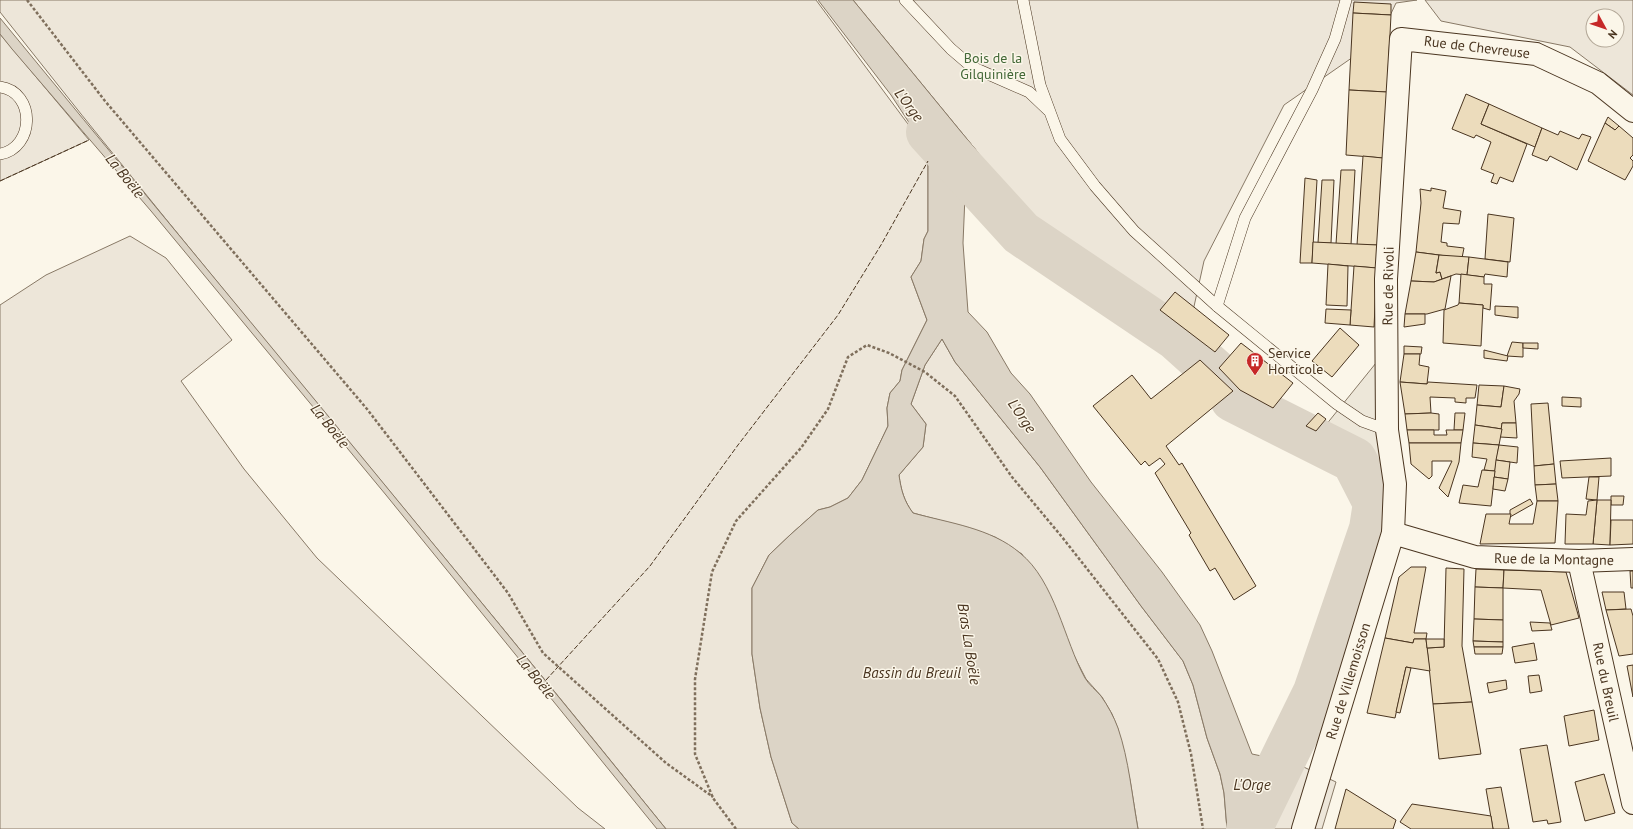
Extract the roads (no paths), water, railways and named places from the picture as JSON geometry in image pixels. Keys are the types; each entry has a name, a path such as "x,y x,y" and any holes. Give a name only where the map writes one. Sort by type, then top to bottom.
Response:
{"street":[{"name":"Rue de Chevreuse","path":"1401,38 1536,54 1598,84 1633,111"},
{"name":"Rue de Rivoli","path":"1393,533 1395,484 1387,430 1386,279 1401,38"},
{"name":"Rue de la Montagne","path":"1393,533 1475,557 1579,561 1633,559"},
{"name":"Rue de Villemoisson","path":"1303,829 1393,533"},
{"name":"Rue du Breuil","path":"1579,561 1633,803"}],"lane":[{"path":"905,0 951,49 972,67 1029,92 1050,113"},
{"path":"1023,0 1040,85 1060,139 1095,186 1134,232 1217,306 1337,404 1362,421 1387,430"},
{"path":"1217,306 1245,218 1312,90 1335,38 1346,0"},
{"path":"0,87 13,92 21,100 26,109 28,120 26,131 21,140 13,148 0,154"}],"water":[{"name":"Bassin du Breuil","path":"818,0 853,0 976,150 969,193 965,196 963,243 968,312 987,332 1011,373 1030,394 1091,482 1162,572 1200,625 1212,651 1252,754 1295,763 1276,803 1271,829 1227,829 1224,793 1220,774 1207,738 1193,685 1183,661 1040,467 955,362 942,339 925,365 911,404 926,424 923,447 899,475 905,500 913,513 969,527 1009,545 1032,565 1042,579 1058,612 1085,678 1101,696 1111,712 1116,724 1122,740 1128,765 1138,829 799,829 792,823 771,757 760,708 752,654 752,588 769,555 818,510 830,507 848,498 862,480 888,426 887,408 890,393 900,381 902,370 927,320 911,277 921,261 924,239 928,231 928,161 925,147 891,95"},
{"name":"La Boële","path":"0,18 666,829 657,829 386,495 151,211 12,49 0,34"}],"waterway":[{"name":"L'Orge","path":"929,132 1021,233 1177,338 1235,390 1233,399 1354,460 1376,503 1372,529 1316,692 1249,829"}],"place":[{"name":"Service Horticole","path":"1255,376"}],"park label":[{"name":"Bois de la Gilquinière","path":"993,66"}],"water label":[{"name":"Bras La Boële","path":"969,644"}]}
